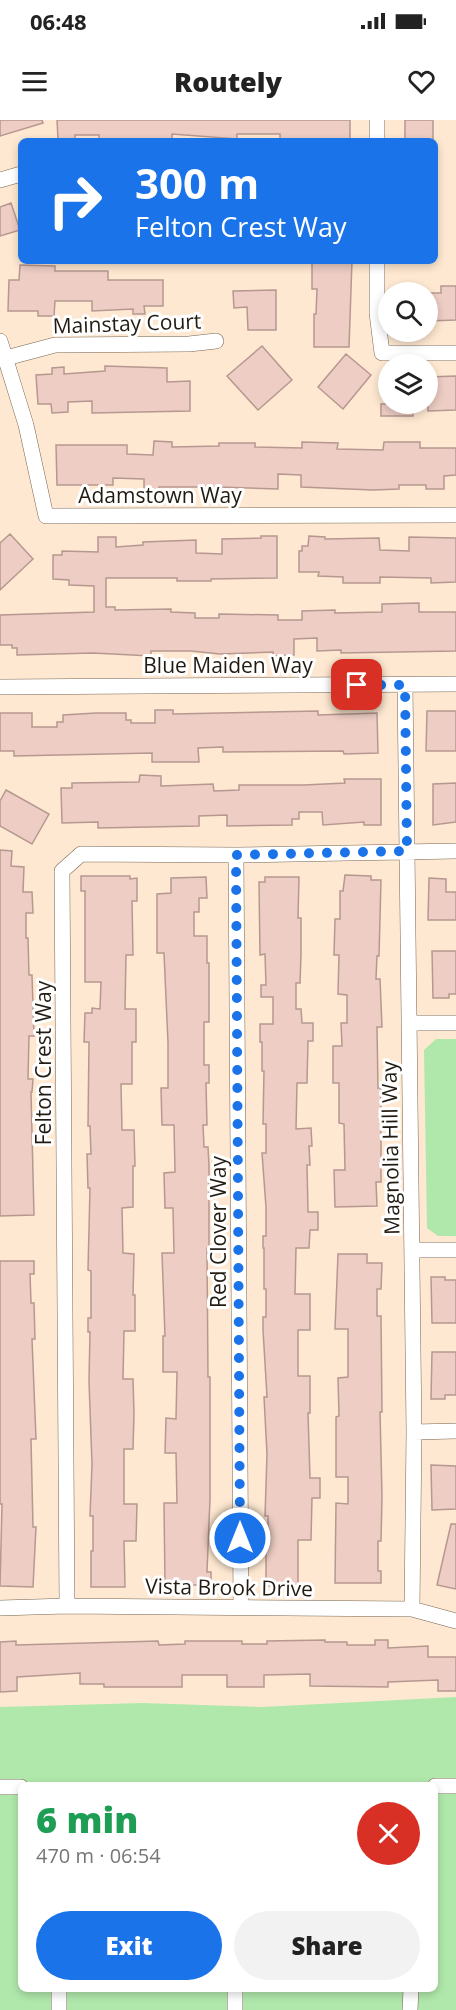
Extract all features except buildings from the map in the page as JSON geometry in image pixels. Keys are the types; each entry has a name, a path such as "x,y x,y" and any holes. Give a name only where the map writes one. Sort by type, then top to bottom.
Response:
{"street":[{"path":"377,120 377,138"},
{"path":"0,180 18,175"},
{"path":"376,264 382,352 456,353"},
{"name":"Adamstown Way","path":"0,341 26,425 46,516 456,515"},
{"name":"Mainstay Court","path":"6,358 55,345 189,344 216,341"},
{"name":"Blue Maiden Way","path":"0,687 456,684"},
{"name":"Magnolia Hill Way","path":"405,685 414,1432 412,1610"},
{"name":"Felton Crest Way","path":"67,1606 63,871 81,854 236,855 456,851"},
{"name":"Red Clover Way","path":"236,855 241,1608"},
{"path":"409,1023 456,1023"},
{"path":"412,1250 456,1250"},
{"path":"414,1432 456,1431"},
{"name":"Vista Brook Drive","path":"0,1608 67,1606 412,1610 456,1621"},
{"path":"438,1786 456,1786"},
{"path":"0,1787 18,1787"},
{"path":"59,1992 59,2010"},
{"path":"235,1992 235,2010"},
{"path":"410,2010 411,1992"}],"green space":[{"path":"436,1039 456,1039 456,1236 438,1236 427,1228 424,1050"},
{"path":"456,1697 456,2010 0,2010 0,1707 142,1703 262,1707"}],"route":[{"path":"240,1538 236,855 407,851 405,685 357,685"}]}
